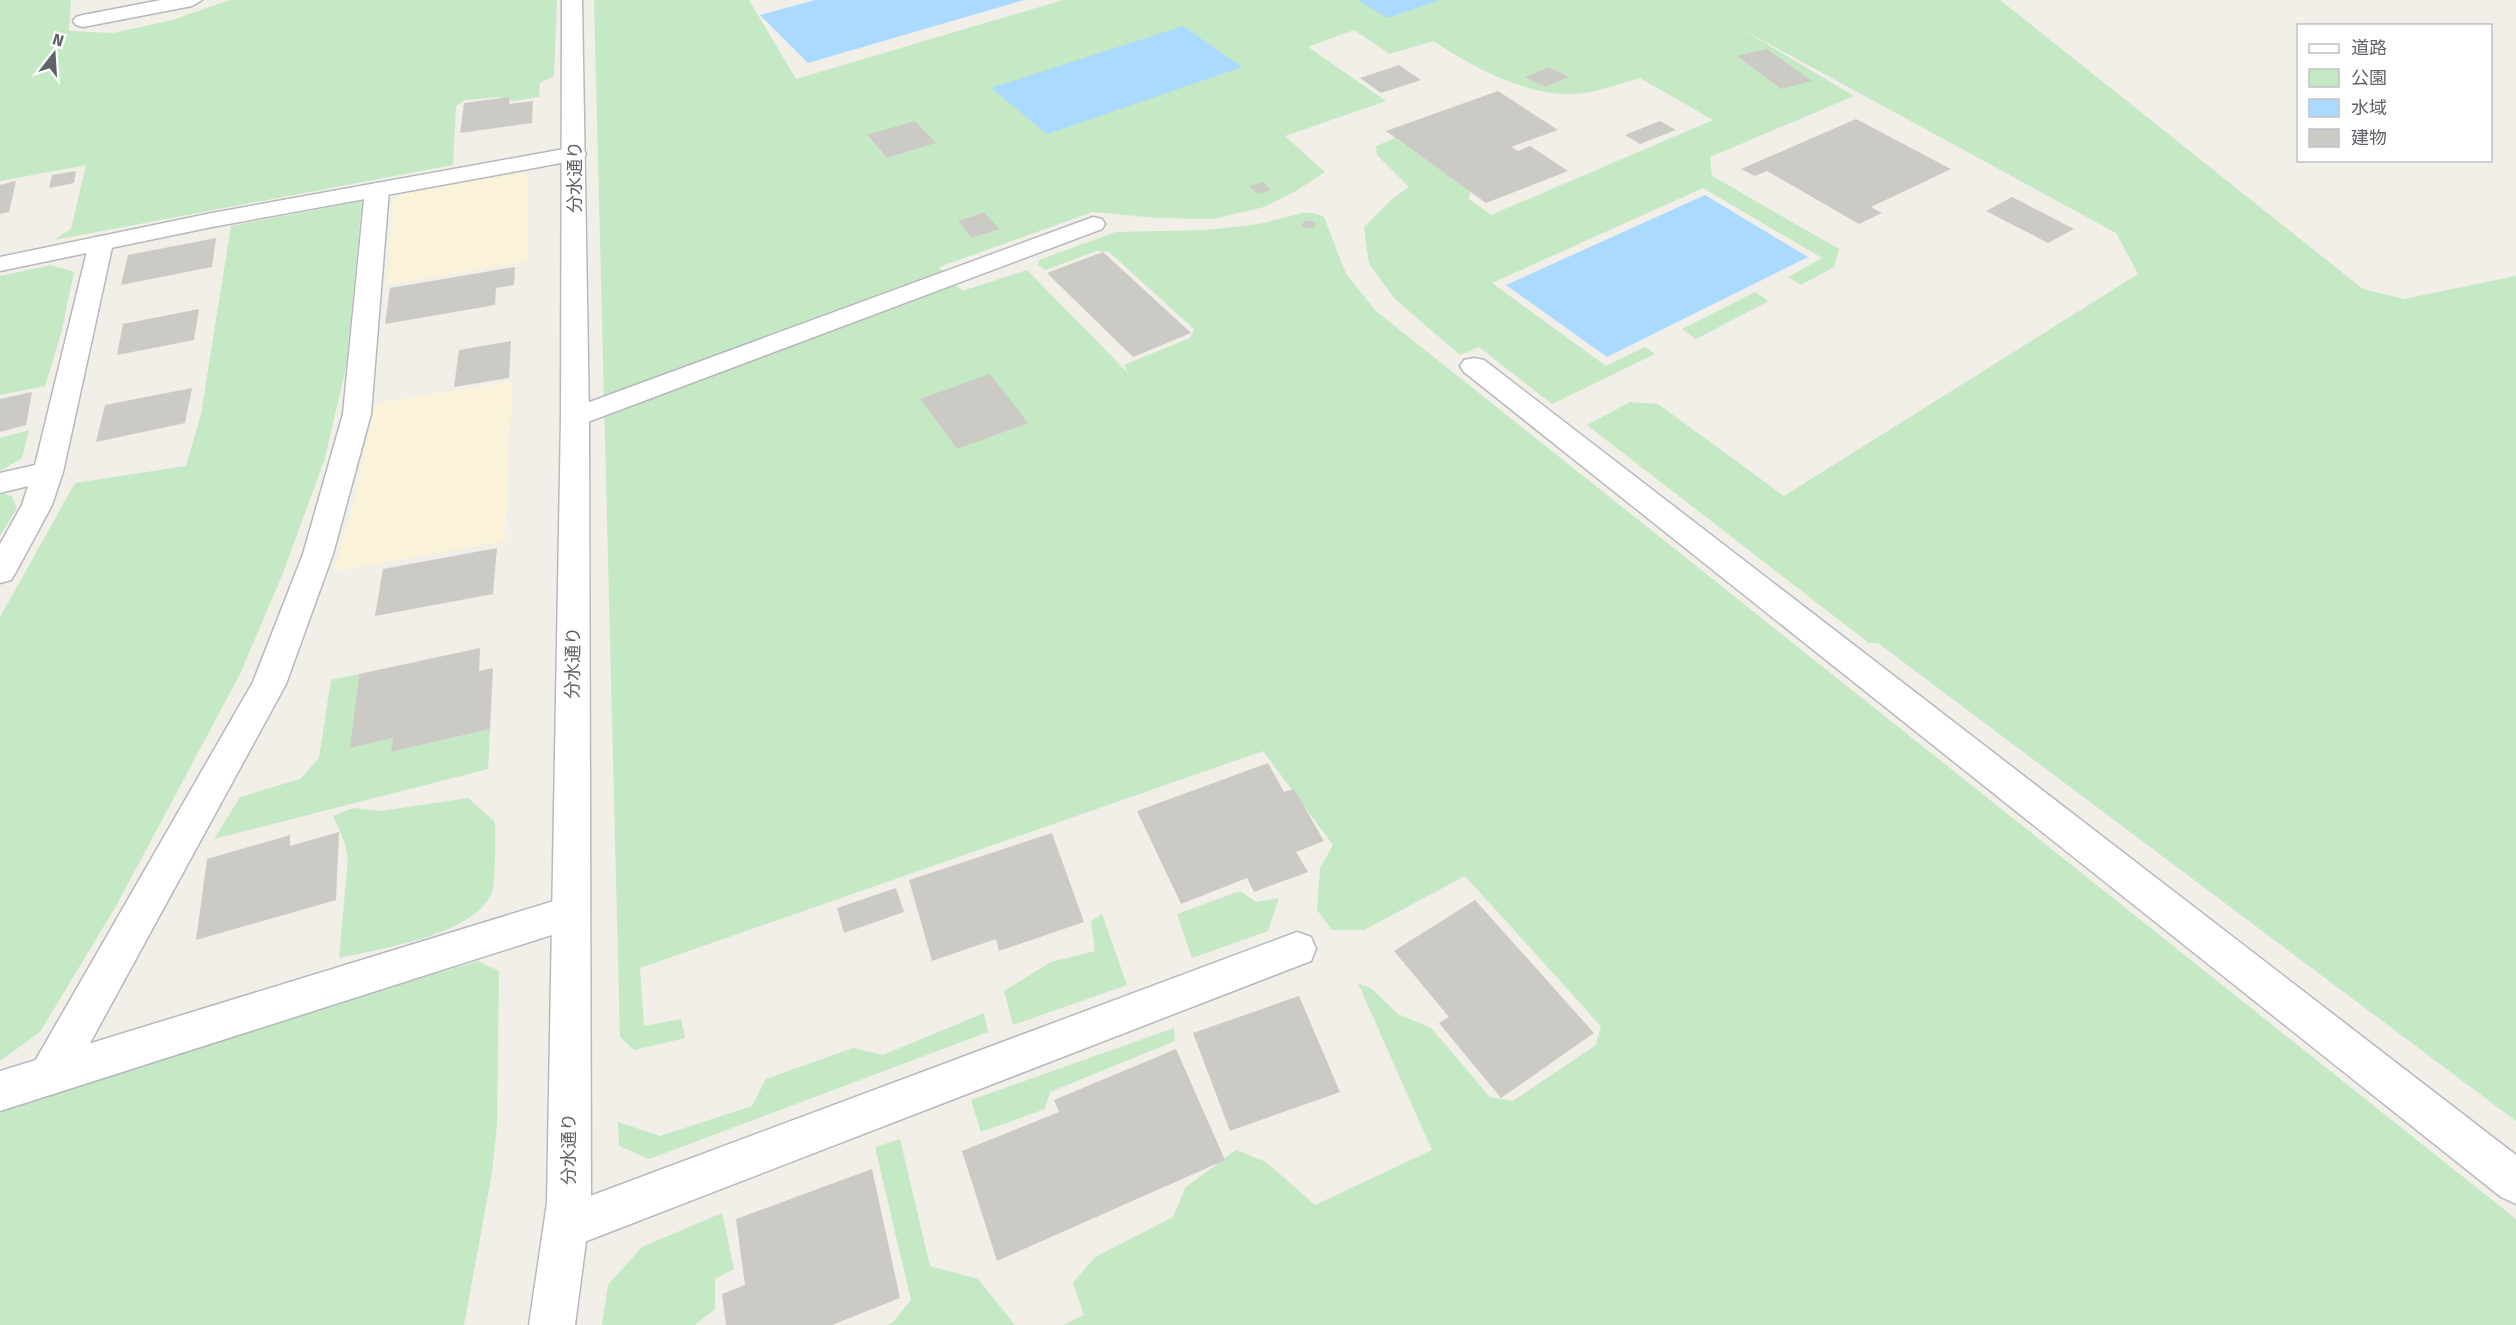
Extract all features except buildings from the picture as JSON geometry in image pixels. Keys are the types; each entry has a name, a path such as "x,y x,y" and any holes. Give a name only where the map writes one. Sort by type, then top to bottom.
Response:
{"street":[{"path":"83,21 192,0"},
{"name":"分水通り","path":"552,1325 569,1203 576,417 572,0"},
{"path":"0,264 212,220 575,154"},
{"path":"50,1075 269,684 318,554 357,414 377,190"},
{"path":"576,417 1093,224"},
{"path":"0,572 37,505 48,472 101,243"},
{"path":"1474,366 2516,1182"},
{"path":"0,483 48,472"},
{"path":"0,1091 570,913"},
{"path":"566,1227 1297,949"}],"green space":[{"path":"0,0 71,0 69,31 113,33 172,20 230,0 557,0 554,76 540,83 539,97 514,101 501,97 465,100 456,106 453,165 54,240 71,229 86,165 0,181"},
{"path":"594,0 749,0 796,79 1063,0 2000,0 2363,289 2404,299 2516,276 2516,1121 1878,643 1869,643 1587,425 1630,402 1658,404 1784,496 2138,274 2116,233 1738,27 1854,96 1710,157 1712,176 1839,249 1834,267 1801,285 1788,277 1822,258 1703,188 1492,283 1606,366 1645,347 1655,354 1552,404 1479,347 1460,355 1395,299 1369,264 1364,227 1392,199 1409,187 1377,155 1376,146 1395,138 1470,191 1469,199 1491,215 1713,120 1640,78 1579,94 1542,92 1493,75 1433,41 1390,54 1354,30 1308,47 1386,101 1285,136 1325,172 1296,191 1264,207 1213,219 1158,218 1093,212 939,267 962,291 1027,270 1129,374 1124,365 1190,338 1194,329 1109,252 1096,251 1046,270 1038,265 1039,260 1116,232 1207,230 1259,224 1302,213 1314,213 1324,217 1346,274 1376,311 2516,1219 2516,1325 1063,1325 1084,1315 1073,1283 1095,1257 1173,1217 1186,1187 1236,1150 1266,1162 1315,1205 1432,1150 1358,983 1372,989 1398,1014 1431,1028 1490,1097 1513,1101 1596,1045 1601,1026 1465,876 1364,930 1332,930 1317,910 1320,868 1333,845 1263,751 640,968 644,1026 681,1019 685,1038 634,1050 620,1037","holes":["1549,67 1569,77 1545,87 1526,77","915,121 935,143 887,158 867,136","983,212 998,229 972,238 958,221","920,399 1027,423 957,449"]},
{"path":"362,201 346,367 325,458 283,573 240,674 116,906 40,1032 0,1061 0,617 75,483 186,466 201,414 231,226"},
{"path":"51,265 74,272 61,334 45,386 0,395 0,276"},
{"path":"1755,292 1769,301 1696,339 1682,329"},
{"path":"29,430 22,458 0,471 0,438"},
{"path":"0,495 12,496 17,508 0,536"},
{"path":"359,674 350,748 393,738 392,752 490,729 488,769 214,839 240,797 300,779 319,758 331,680"},
{"path":"468,798 495,822 493,886 492,892 482,907 467,919 424,938 339,958 348,858 345,843 333,816 353,808 381,811"},
{"path":"1240,891 1256,902 1279,898 1268,931 1192,958 1177,914"},
{"path":"1102,914 1127,985 1013,1025 1004,991 1051,962 1095,951 1091,921"},
{"path":"478,961 499,971 497,1125 492,1173 464,1325 0,1325 0,1104"},
{"path":"984,1013 988,1032 649,1159 619,1146 618,1122 660,1136 752,1106 766,1079 853,1048 883,1055"},
{"path":"1174,1028 1175,1041 1050,1092 1045,1109 981,1132 971,1100"},
{"path":"900,1139 930,1266 978,1279 1015,1325 887,1325 893,1322 911,1300 875,1147"},
{"path":"722,1213 734,1269 715,1279 715,1309 695,1325 602,1325 608,1285 642,1247"}],"sand":[{"path":"521,172 528,177 527,261 387,285 393,202 401,194"},
{"path":"512,381 505,541 333,571 354,505 374,404"}],"water":[{"path":"815,0 1024,0 808,63 760,15"},
{"path":"1357,0 1440,0 1388,18"},
{"path":"1183,26 1242,67 1047,134 991,88"},
{"path":"1705,195 1808,257 1607,357 1506,285"}]}
